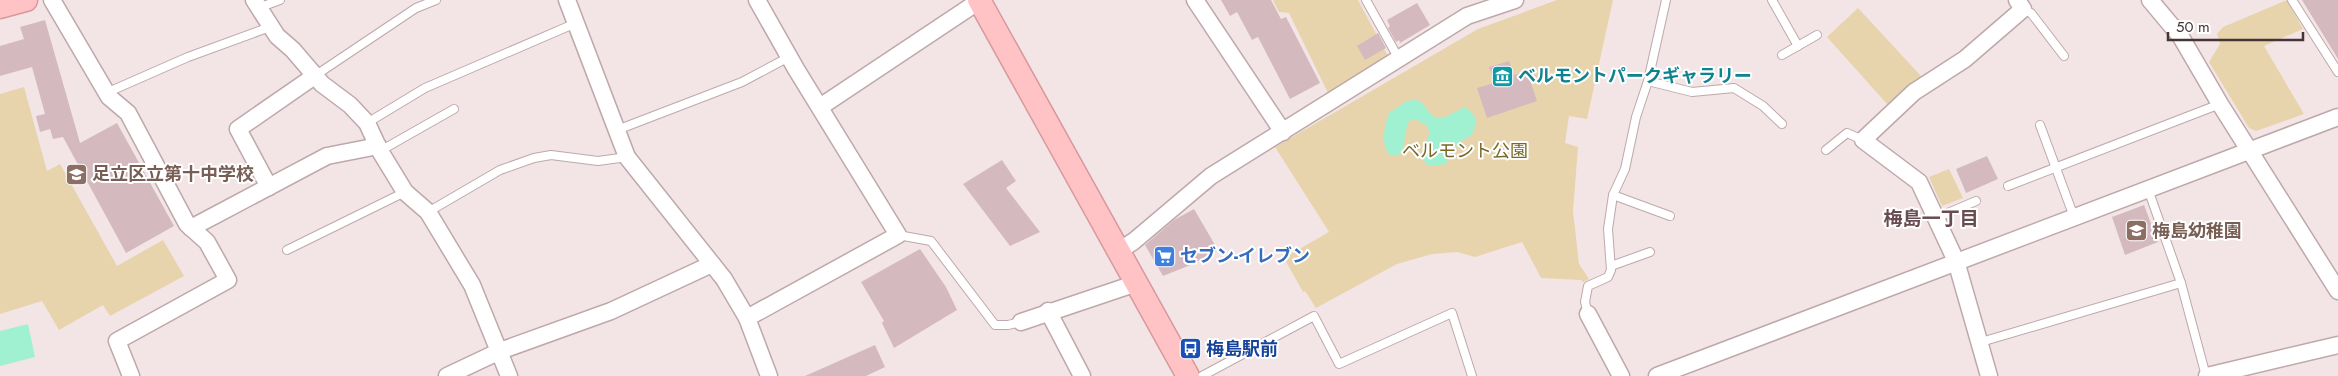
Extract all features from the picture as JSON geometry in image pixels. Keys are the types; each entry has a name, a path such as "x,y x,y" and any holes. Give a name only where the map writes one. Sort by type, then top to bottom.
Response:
{"street":[{"path":"0,7 26,0"},
{"path":"52,0 106,93 128,113 187,224 207,242 228,280 116,341 131,376"},
{"path":"567,0 627,157 724,279 747,318 769,376"},
{"path":"747,318 898,235 789,57 757,0"},
{"path":"820,107 979,0 1188,376"},
{"path":"1195,0 1283,132"},
{"path":"1119,251 1134,241 1211,176 1466,16 1497,3 1515,0"},
{"path":"2150,0 2181,36 2220,104 2338,291"},
{"path":"256,4 276,36 293,50 322,84 350,105 368,123 379,149 405,192 428,212 472,285 509,376"},
{"path":"1989,376 1981,342 1956,261 1919,182 1863,140 1914,92 1964,59 2020,4"},
{"path":"269,187 238,129 316,75"},
{"path":"1657,376 2338,117"},
{"path":"191,228 327,156 379,149"},
{"path":"447,376 500,351 611,311 712,264"},
{"path":"1021,322 1048,311 1137,284"},
{"path":"1048,311 1082,376"},
{"path":"1588,314 1621,376"},
{"path":"2207,376 2338,345"}],"lane":[{"path":"256,4 280,0"},
{"path":"316,75 416,8 436,0"},
{"path":"1366,0 1399,59"},
{"path":"1588,314 1586,302 1588,286 1608,277 1611,266 1608,230 1613,195 1625,169 1636,117 1648,81 1666,0"},
{"path":"1772,0 1798,46"},
{"path":"2292,0 2338,72"},
{"path":"2020,4 2031,13 2064,56"},
{"path":"368,123 424,88 576,23"},
{"path":"106,93 188,57 270,27"},
{"path":"1782,55 1817,35"},
{"path":"617,130 742,82 789,57"},
{"path":"1648,81 1692,92 1734,88 1762,106 1782,124"},
{"path":"2008,186 2220,104"},
{"path":"379,149 454,109"},
{"path":"2040,124 2074,217"},
{"path":"1826,150 1847,133 1863,140"},
{"path":"428,212 500,170 534,158 551,155 598,161 627,157"},
{"path":"2148,189 2181,283 2207,376"},
{"path":"287,250 405,192"},
{"path":"1613,195 1670,216"},
{"path":"1936,218 1976,201"},
{"path":"898,235 931,241 995,325 1021,322"},
{"path":"1611,266 1650,252"},
{"path":"1981,342 2181,283"},
{"path":"1202,376 1314,316 1339,364 1452,313 1472,376"}],"green space":[{"path":"1273,0 1358,0 1389,58 1329,95 1289,13 1279,12"},
{"name":"ベルモント公園","path":"1557,0 1613,0 1587,119 1569,116 1565,143 1578,147 1573,211 1579,264 1589,279 1583,282 1581,280 1541,278 1522,242 1475,257 1457,252 1432,254 1397,264 1316,308 1305,291 1303,292 1284,258 1329,232 1275,147 1478,29"},
{"path":"2287,0 2303,29 2264,46 2304,114 2256,131 2249,128 2209,62 2220,44 2217,34 2223,27"},
{"path":"1858,8 1921,76 1888,105 1827,37"},
{"path":"24,87 47,171 60,164 117,266 163,240 184,276 110,316 103,305 59,330 42,301 0,314 0,94"},
{"path":"1949,169 1963,198 1942,206 1929,177"}],"shaded area":[{"path":"1407,101 1420,101 1434,117 1443,118 1466,107 1475,117 1473,133 1455,147 1446,164 1427,165 1421,155 1430,132 1426,125 1415,119 1409,121 1400,154 1392,156 1385,147 1384,136 1389,113"},
{"path":"28,324 35,357 0,366 0,331"}],"building":[{"path":"1221,0 1271,0 1281,19 1286,17 1320,83 1290,99 1258,37 1252,40 1237,12 1230,16"},
{"path":"2302,0 2338,0 2338,59"},
{"path":"1417,3 1430,25 1400,43 1399,40 1396,42 1388,28 1390,26 1387,20"},
{"path":"45,20 80,143 117,123 174,226 126,253 63,137 53,139 50,129 40,132 36,116 45,114 32,67 0,76 0,46 24,39 20,27"},
{"path":"1378,33 1386,48 1365,60 1357,46"},
{"path":"1509,61 1514,75 1527,71 1537,101 1487,118 1477,88 1494,83 1489,67"},
{"path":"1987,156 1998,179 1966,193 1956,169"},
{"path":"1002,160 1016,181 1006,188 1040,232 1010,246 963,184"},
{"path":"2144,205 2158,242 2125,255 2112,217"},
{"path":"1194,209 1218,250 1193,264 1163,276 1145,245 1174,220"},
{"path":"920,249 946,287 957,310 894,348 882,323 884,321 861,282"},
{"path":"875,345 885,367 866,376 805,376"}],"place":[{"name":"ベルモントパークギャラリー","path":"1502,76"},
{"name":"足立区立第十中学校","path":"76,174"},
{"name":"梅島幼稚園","path":"2136,231"},
{"name":"セブン-イレブン","path":"1164,256"},
{"name":"梅島駅前","path":"1190,349"}],"district":[{"name":"梅島一丁目","path":"1931,218"}]}
